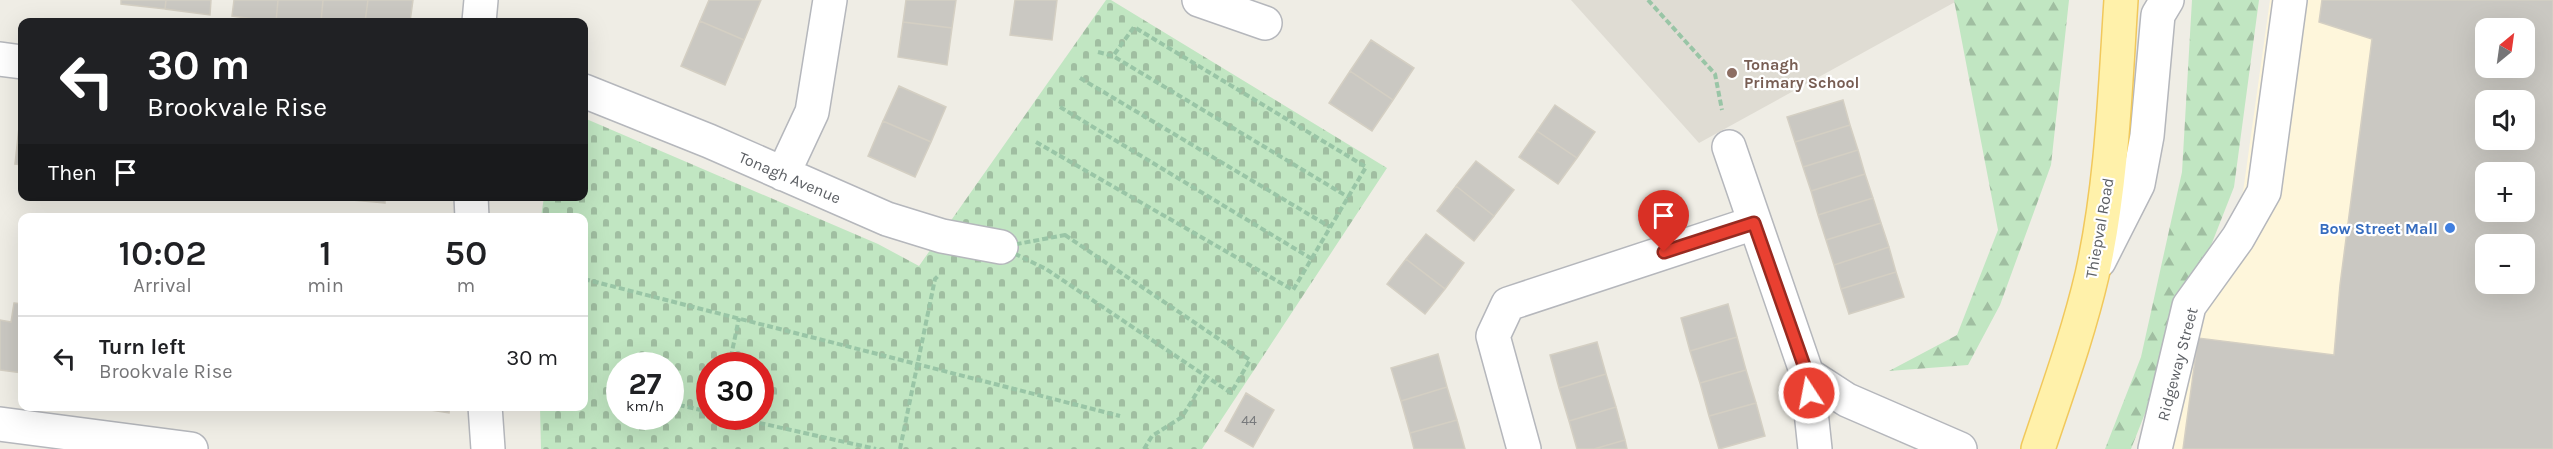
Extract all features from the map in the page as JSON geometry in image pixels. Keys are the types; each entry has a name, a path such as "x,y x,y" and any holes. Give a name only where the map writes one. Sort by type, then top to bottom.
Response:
{"main road":[{"name":"Thiepval Road","path":"2038,449 2080,324 2092,273 2111,156 2121,0"}],"street":[{"path":"479,18 481,0"},
{"path":"783,174 812,112 830,0"},
{"path":"1199,0 1265,22"},
{"path":"2092,273 2138,184 2147,136 2158,15 2167,0"},
{"name":"Ridgeway Street","path":"2155,449 2189,306 2238,238 2264,192 2290,0"},
{"path":"0,59 18,61"},
{"name":"Tonagh Avenue","path":"588,93 887,219 942,236 1001,248"},
{"path":"1729,147 1807,374 1815,449"},
{"path":"1524,449 1493,336 1508,304 1754,223"},
{"path":"1807,374 1847,400 1960,449"},
{"path":"485,411 488,449"},
{"path":"0,424 191,449"}],"path":[{"path":"1648,0 1715,74 1729,147"},
{"path":"1036,141 1293,290 1366,167 1134,27 1113,56"},
{"path":"1098,52 1113,56 1348,197"},
{"path":"1080,78 1330,227"},
{"path":"1060,107 1312,259"},
{"path":"1065,235 1250,360 1231,393 1046,269 1001,248 1065,235"},
{"path":"900,449 935,279"},
{"path":"588,280 1119,416"},
{"path":"732,352 739,318"},
{"path":"1144,449 1152,436 1182,417 1207,376"},
{"path":"774,426 876,449"}],"shaded area":[{"name":"Tonagh Primary School","path":"1571,0 1954,0 1955,2 1699,143"},
{"name":"Bow Street Mall","path":"2270,0 2553,0 2553,449 2139,449 2243,192"}],"green space":[{"path":"1106,0 1111,0 1387,168 1202,449 541,449 540,411 588,411 588,213 542,213 543,201 588,201 588,120 878,244 919,266"},
{"path":"1954,0 2069,0 2051,165 2000,305 1968,365 1889,371 1957,335 1998,230"},
{"path":"2192,0 2259,0 2234,187 2131,449 2105,449 2141,357 2182,172"}],"building":[{"path":"121,0 166,0 165,9 121,4"},
{"path":"166,0 211,0 210,15 165,9"},
{"path":"234,0 278,0 276,18 232,16"},
{"path":"278,0 323,0 321,18 276,18"},
{"path":"323,0 368,0 366,18 321,18"},
{"path":"368,0 413,0 411,18 366,18"},
{"path":"709,0 761,0 744,40 700,21"},
{"path":"906,0 956,0 952,28 903,22"},
{"path":"1015,0 1057,0 1052,40 1010,35"},
{"name":"Bow Street Mall","path":"2322,0 2553,0 2553,449 2183,449 2198,338 2334,355 2340,285 2372,39 2319,22"},
{"path":"700,21 744,40 725,85 681,66"},
{"path":"903,22 952,28 947,65 898,57"},
{"path":"1371,40 1414,68 1393,100 1350,71"},
{"path":"1350,71 1393,100 1372,131 1329,103"},
{"path":"899,86 946,107 931,142 883,121"},
{"path":"1843,100 1850,125 1795,142 1787,117"},
{"path":"1555,105 1595,132 1577,158 1537,131"},
{"path":"883,121 931,142 915,177 868,156"},
{"path":"1850,125 1858,150 1803,167 1795,142"},
{"path":"1537,131 1577,158 1558,184 1519,157"},
{"path":"18,136 18,164 15,164"},
{"path":"1858,150 1865,174 1811,191 1803,167"},
{"path":"1476,161 1514,190 1494,216 1456,186"},
{"path":"1865,174 1873,198 1818,215 1811,191"},
{"path":"1456,186 1494,216 1474,241 1437,211"},
{"path":"1873,198 1881,223 1826,240 1818,215"},
{"path":"1881,223 1889,247 1834,265 1826,240"},
{"path":"1426,234 1464,263 1445,289 1406,259"},
{"path":"1889,247 1896,272 1841,289 1834,265"},
{"path":"1406,259 1445,289 1425,314 1387,284"},
{"path":"1896,272 1904,297 1849,314 1841,289"},
{"path":"14,303 18,304 18,372 0,370 0,320 11,322"},
{"path":"1728,304 1737,337 1690,351 1681,318"},
{"path":"1737,337 1746,370 1700,383 1690,351"},
{"path":"1597,342 1606,374 1559,388 1550,355"},
{"path":"1438,354 1447,387 1401,401 1391,368"},
{"path":"1746,370 1756,403 1709,416 1700,383"},
{"path":"1606,374 1616,407 1569,421 1559,388"},
{"path":"1447,387 1457,420 1410,433 1401,401"},
{"path":"1246,393 1274,410 1253,447 1225,431"},
{"path":"1756,403 1765,436 1719,449 1709,416"},
{"path":"1616,407 1625,440 1594,449 1577,449 1569,421"},
{"path":"1457,420 1465,449 1414,449 1410,433"},
{"path":"1625,440 1627,449 1594,449"}],"place":[{"name":"Tonagh Primary School","path":"1732,73"},
{"name":"Bow Street Mall","path":"2450,228"}],"route":[{"path":"1664,252 1754,223 1807,374 1809,393"}]}
